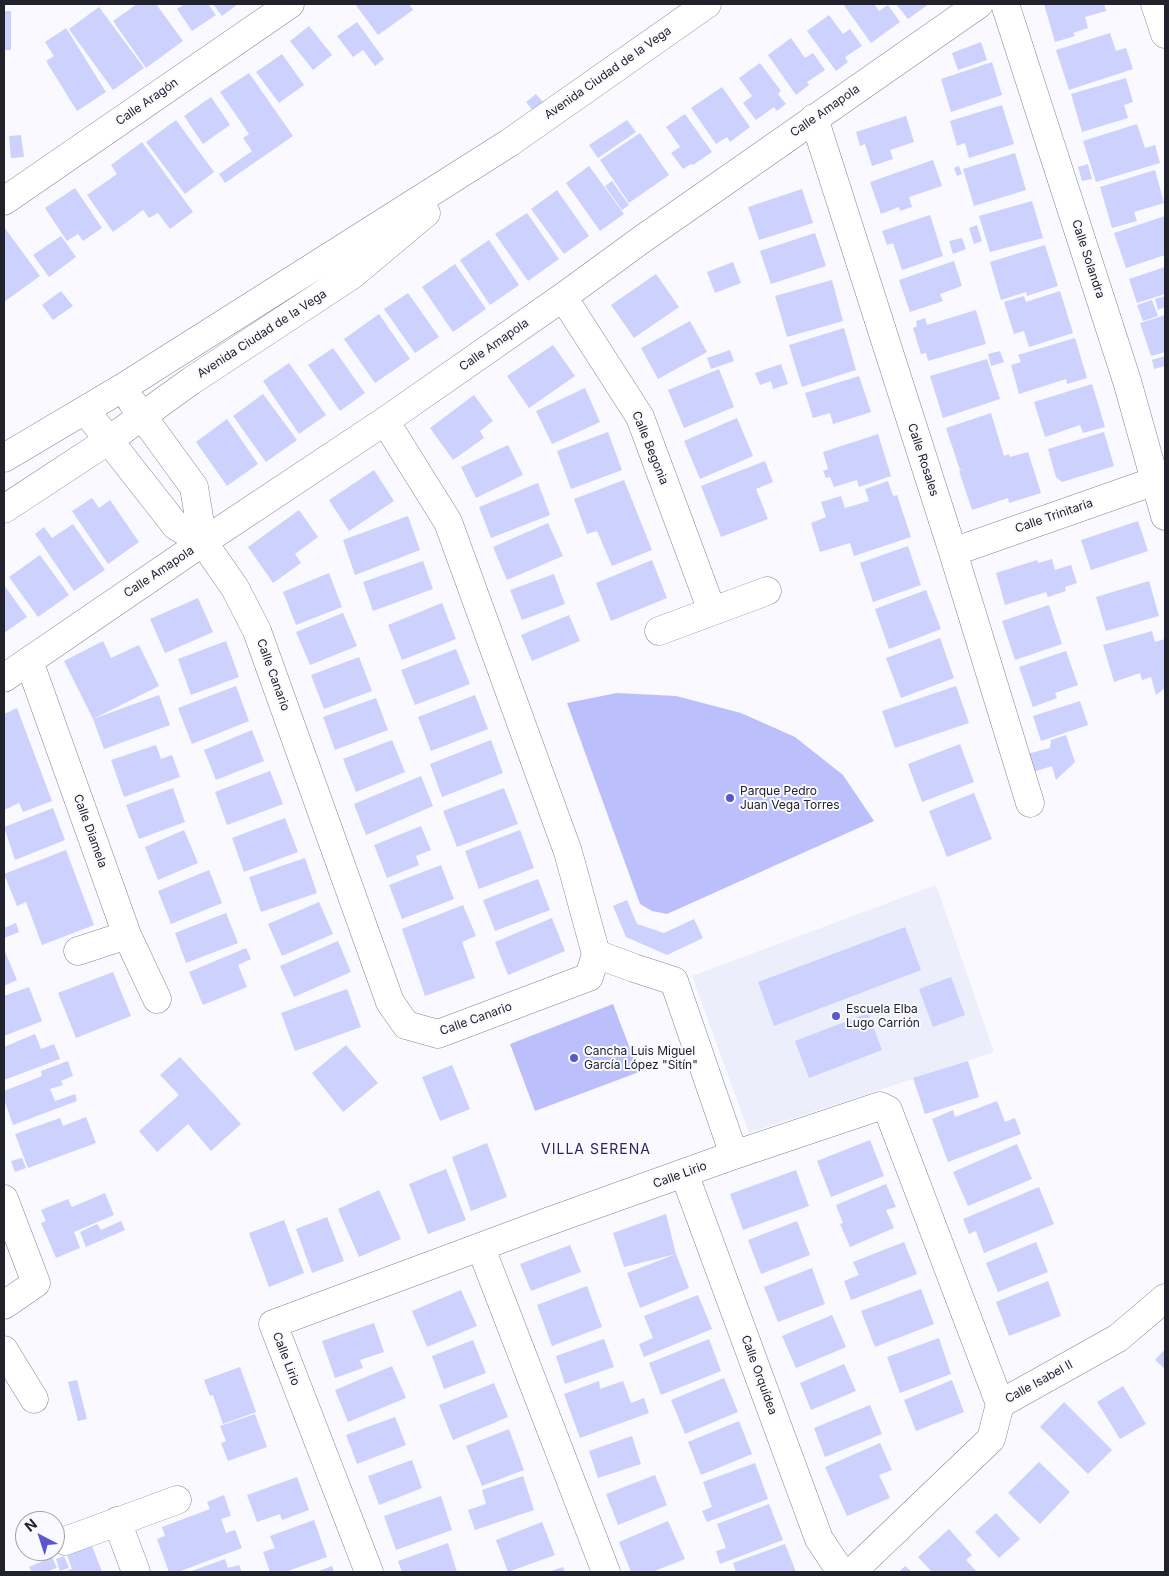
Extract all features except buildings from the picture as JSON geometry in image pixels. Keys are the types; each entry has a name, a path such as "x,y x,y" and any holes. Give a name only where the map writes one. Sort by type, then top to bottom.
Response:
{"street":[{"name":"Calle Aragón","path":"4,201 290,4"},
{"name":"Avenida Ciudad de la Vega","path":"4,458 122,388 509,143 707,4"},
{"name":"Calle Amapola","path":"4,678 385,421 563,298 641,240 979,4"},
{"name":"Calle Solandra","path":"1005,4 1127,381 1165,516"},
{"path":"1155,4 1165,34"},
{"name":"Calle Rosales","path":"814,118 953,552 1030,803"},
{"name":"Avenida Ciudad de la Vega","path":"4,509 109,440 191,381 352,275 509,143"},
{"name":"Calle Begonia","path":"563,298 640,417 712,611"},
{"path":"122,388 194,487 203,542"},
{"name":"Calle Canario","path":"85,410 176,526 203,542 235,588 257,631 390,1002 406,1025 438,1034 589,977 596,954"},
{"path":"385,421 448,522 568,852 596,954 674,980 734,1155"},
{"name":"Calle Trinitaria","path":"953,552 1155,481"},
{"path":"659,630 767,591"},
{"name":"Calle Diamela","path":"29,661 127,935 157,999"},
{"path":"78,951 127,935"},
{"name":"Calle Lirio","path":"368,1572 273,1324 547,1222 734,1155 880,1106 888,1110 1000,1404"},
{"name":"Calle Orquídea","path":"684,1173 819,1539 841,1572"},
{"path":"4,1199 36,1283 4,1305"},
{"path":"481,1248 606,1572"},
{"name":"Calle Isabel II","path":"852,1572 991,1439 1000,1404 1118,1338 1165,1298"},
{"path":"4,1350 34,1398"},
{"path":"65,1541 178,1500"},
{"path":"117,1521 136,1572"}],"shaded area":[{"name":"Parque Pedro Juan Vega Torres","path":"617,693 676,696 741,713 795,737 843,775 874,821 667,914 652,911 640,904 567,703"},
{"path":"936,885 994,1052 749,1133 692,976"},
{"name":"Cancha Luis Miguel García López \"Sitín\"","path":"613,1004 639,1072 535,1111 510,1044"}],"place":[{"name":"Parque Pedro Juan Vega Torres","path":"730,798"},
{"name":"Escuela Elba Lugo Carrión","path":"836,1016"},
{"name":"Cancha Luis Miguel García López \"Sitín\"","path":"574,1058"}],"district":[{"name":"VILLA SERENA","path":"596,1150"}]}
